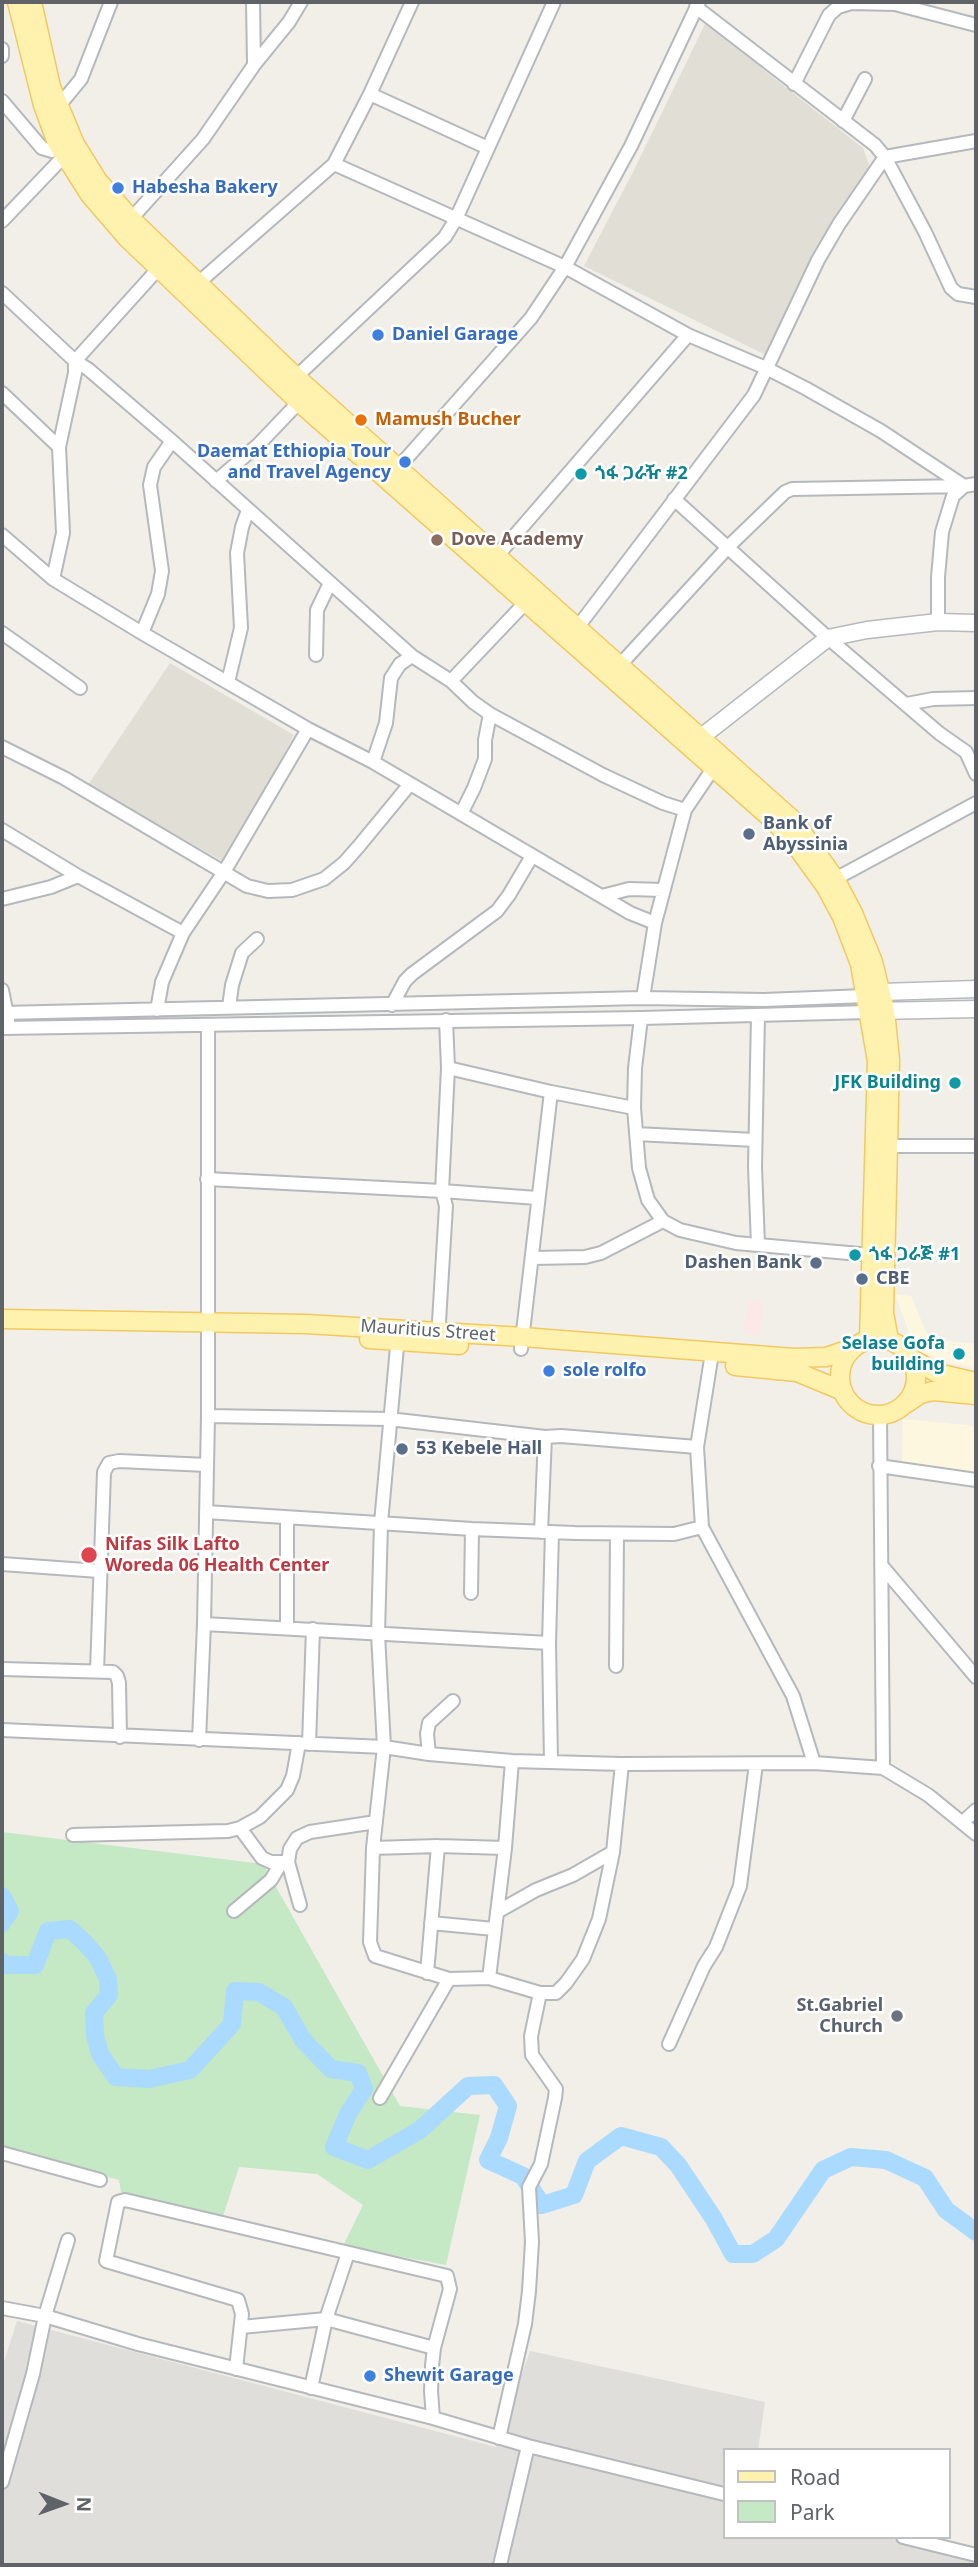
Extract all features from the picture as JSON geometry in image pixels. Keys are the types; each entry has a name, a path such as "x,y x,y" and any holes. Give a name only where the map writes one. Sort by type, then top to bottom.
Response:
{"main road":[{"path":"18,2 43,105 90,195 158,269 299,402 526,602 794,821 835,879 853,913 873,962 877,1061 869,1340"},
{"path":"32,2 66,148 131,219 296,377 619,666 694,741 714,768 792,840 826,887 842,918 875,1003 890,1060 884,1313 889,1340"},
{"name":"Mauritius Street","path":"2,1319 398,1335 711,1358 816,1358 853,1348"},
{"name":"Mauritius Street","path":"2,1331 209,1327"},
{"path":"902,1407 911,1397 916,1385 916,1371 906,1351 889,1340 869,1340 853,1348 841,1368 840,1380 843,1391 858,1409 868,1414 891,1413 902,1407 920,1394 933,1391 976,1395"},
{"name":"Mauritius Street","path":"711,1358 797,1372 843,1391"},
{"path":"912,1359 937,1373 976,1382"}],"street":[{"path":"253,2 254,65"},
{"path":"131,219 203,139 301,2"},
{"path":"197,284 334,164 412,2"},
{"path":"296,377 444,237 456,219 554,2"},
{"path":"794,84 829,15 838,6 852,3 895,4 976,25"},
{"path":"58,107 81,79 108,4"},
{"path":"397,469 531,317 565,267 631,146 697,5 794,84 875,145 885,157 925,232 951,288 958,294 976,297"},
{"path":"2,49 2,56"},
{"path":"843,121 865,79"},
{"path":"370,94 488,148"},
{"path":"2,101 42,148 52,151 66,148"},
{"path":"577,628 754,395 818,260 885,157 976,141"},
{"path":"2,221 66,148"},
{"path":"334,164 565,267 688,335 766,368 881,431 970,485"},
{"path":"53,579 63,533 59,447 75,373 75,360 158,269"},
{"path":"2,293 412,656 451,681 490,714 603,775 663,803 685,810"},
{"path":"497,556 688,335"},
{"path":"2,393 59,447"},
{"path":"216,481 259,444 299,402"},
{"path":"142,633 158,594 162,571 150,485 154,467 172,441"},
{"path":"619,666 729,546 785,492 792,489 970,485"},
{"path":"939,622 938,577 942,532 953,496 970,485"},
{"path":"674,499 828,638 939,733 971,752 976,774"},
{"path":"228,682 241,628 237,553 248,510"},
{"path":"2,535 53,579 142,633 308,729 373,762 630,913 655,923"},
{"path":"316,655 317,610 330,583"},
{"path":"451,681 526,602"},
{"path":"694,741 828,638 867,630 939,622 976,623"},
{"path":"2,633 80,688"},
{"path":"373,762 386,723 391,678 400,664 412,656"},
{"path":"907,704 933,699 976,698"},
{"path":"461,814 485,760 490,714"},
{"path":"157,1010 162,982 183,933 224,872 308,729"},
{"path":"2,747 64,778 247,886 268,891 292,890 324,879 344,863 410,784"},
{"path":"643,998 655,923 685,810 714,768"},
{"path":"835,879 976,803"},
{"path":"2,830 78,876 183,933"},
{"path":"392,1005 412,974 497,911 532,856"},
{"path":"2,899 51,887 78,876"},
{"path":"602,896 629,889 663,890"},
{"path":"229,1007 237,965 248,946 257,939"},
{"path":"2,990 5,1028 758,1016 976,989"},
{"path":"5,1013 643,998 875,1003 976,1009"},
{"path":"758,1016 755,1140 758,1245"},
{"path":"641,1018 635,1068 634,1108 639,1168 648,1200 663,1221 680,1230 736,1243 872,1255"},
{"path":"438,1338 446,1206 442,1191 448,1068 446,1020"},
{"path":"199,1740 208,1416 208,1026"},
{"path":"448,1068 634,1108"},
{"path":"522,1343 551,1092"},
{"path":"636,1134 755,1140"},
{"path":"889,1146 976,1146"},
{"path":"207,1179 537,1198"},
{"path":"532,1258 585,1257 601,1253 663,1221"},
{"path":"398,1335 381,1523 378,1634 384,1748 373,1848 370,1942 375,1956 449,1979 489,1978 540,1993 556,1993 583,1959 599,1919 613,1852 621,1764"},
{"path":"711,1358 697,1447 702,1527 793,1696 814,1763"},
{"path":"880,1415 878,1466 883,1768"},
{"path":"208,1416 389,1419 545,1437 697,1447"},
{"path":"545,1437 551,1762"},
{"path":"97,1671 104,1472 109,1463 119,1461 207,1465"},
{"path":"878,1466 976,1480"},
{"path":"206,1512 546,1532 674,1534 702,1527"},
{"path":"287,1518 288,1628"},
{"path":"471,1593 472,1529"},
{"path":"616,1666 617,1534"},
{"path":"2,1564 99,1571"},
{"path":"881,1565 976,1676"},
{"path":"204,1624 549,1643"},
{"path":"72,1835 228,1831 260,1817 287,1790 304,1743 313,1629"},
{"path":"2,1669 113,1672 119,1683 120,1737"},
{"path":"429,1754 429,1723 453,1701"},
{"path":"2,1730 304,1743 513,1761 621,1764 814,1763 883,1768 928,1795 976,1834"},
{"path":"489,1978 513,1761"},
{"path":"668,2044 704,1966 716,1947 740,1886 756,1764"},
{"path":"962,1822 976,1810"},
{"path":"234,1911 271,1880 297,1838 310,1832 376,1822"},
{"path":"240,1828 262,1858 284,1862"},
{"path":"427,1973 438,1846"},
{"path":"373,1848 505,1848"},
{"path":"497,1912 613,1852"},
{"path":"284,1862 300,1905"},
{"path":"431,1923 494,1929"},
{"path":"380,2098 449,1979"},
{"path":"499,2438 525,2324 529,2291 533,2242 529,2187 541,2164 556,2089 532,2055 531,2036 540,1993"},
{"path":"2,2154 100,2180"},
{"path":"236,2369 242,2314 237,2300 106,2261 118,2202 125,2200 447,2276 450,2289 434,2348 431,2391 433,2418"},
{"path":"2,2482 33,2374 45,2316 68,2240"},
{"path":"311,2388 326,2319 348,2253"},
{"path":"2,2308 45,2316 138,2344 722,2494"},
{"path":"241,2328 326,2319 434,2348"},
{"path":"500,2565 528,2446"},
{"path":"911,2539 976,2555"}],"shaded area":[{"path":"708,18 765,71 863,148 870,167 816,248 768,356 584,266"},
{"path":"170,663 294,735 226,863 88,785"},
{"path":"895,1294 911,1296 929,1339 976,1344 976,1368 918,1357"},
{"path":"749,1300 763,1301 759,1335 743,1333"},
{"path":"903,1419 976,1426 976,1478 902,1471"},
{"path":"17,2321 496,2447 530,2351 765,2402 758,2448 722,2448 722,2539 893,2539 976,2561 976,2565 2,2565 2,2368"}],"green space":[{"path":"2,1832 263,1864 400,2106 480,2115 446,2265 343,2246 363,2205 317,2174 239,2167 223,2216 121,2192 119,2180 2,2148"}],"waterway":[{"path":"2,1896 10,1911 2,1923"},
{"path":"2,1962 6,1965 35,1965 48,1931 70,1929 86,1944 98,1958 108,1979 109,1995 94,2013 95,2035 100,2054 116,2077 149,2079 190,2070 232,2024 235,1991 259,1992 284,2007 303,2040 331,2069 358,2073 364,2089 348,2114 334,2147 368,2160 420,2130 468,2086 494,2085 508,2106 499,2138 488,2160 523,2176 542,2205 574,2195 587,2161 621,2136 661,2147 678,2165 714,2219 733,2254 753,2254 776,2239 823,2170 851,2157 886,2160 925,2178 946,2210 976,2232"}],"place":[{"name":"Habesha Bakery","path":"118,188"},
{"name":"Daniel Garage","path":"378,335"},
{"name":"Mamush Bucher","path":"361,420"},
{"name":"Daemat Ethiopia Tour and Travel Agency","path":"405,462"},
{"name":"ጎፋ ጋራዥ #2","path":"581,474"},
{"name":"Dove Academy","path":"437,540"},
{"name":"Bank of Abyssinia","path":"749,834"},
{"name":"JFK Building","path":"955,1083"},
{"name":"ጎፋ ጋራጅ #1","path":"855,1255"},
{"name":"Dashen Bank","path":"816,1263"},
{"name":"CBE","path":"862,1279"},
{"name":"Selase Gofa building","path":"959,1354"},
{"name":"sole rolfo","path":"549,1371"},
{"name":"53 Kebele Hall","path":"402,1449"},
{"name":"Nifas Silk Lafto Woreda 06 Health Center","path":"89,1555"},
{"name":"St.Gabriel Church","path":"897,2016"},
{"name":"Shewit Garage","path":"370,2376"}]}
